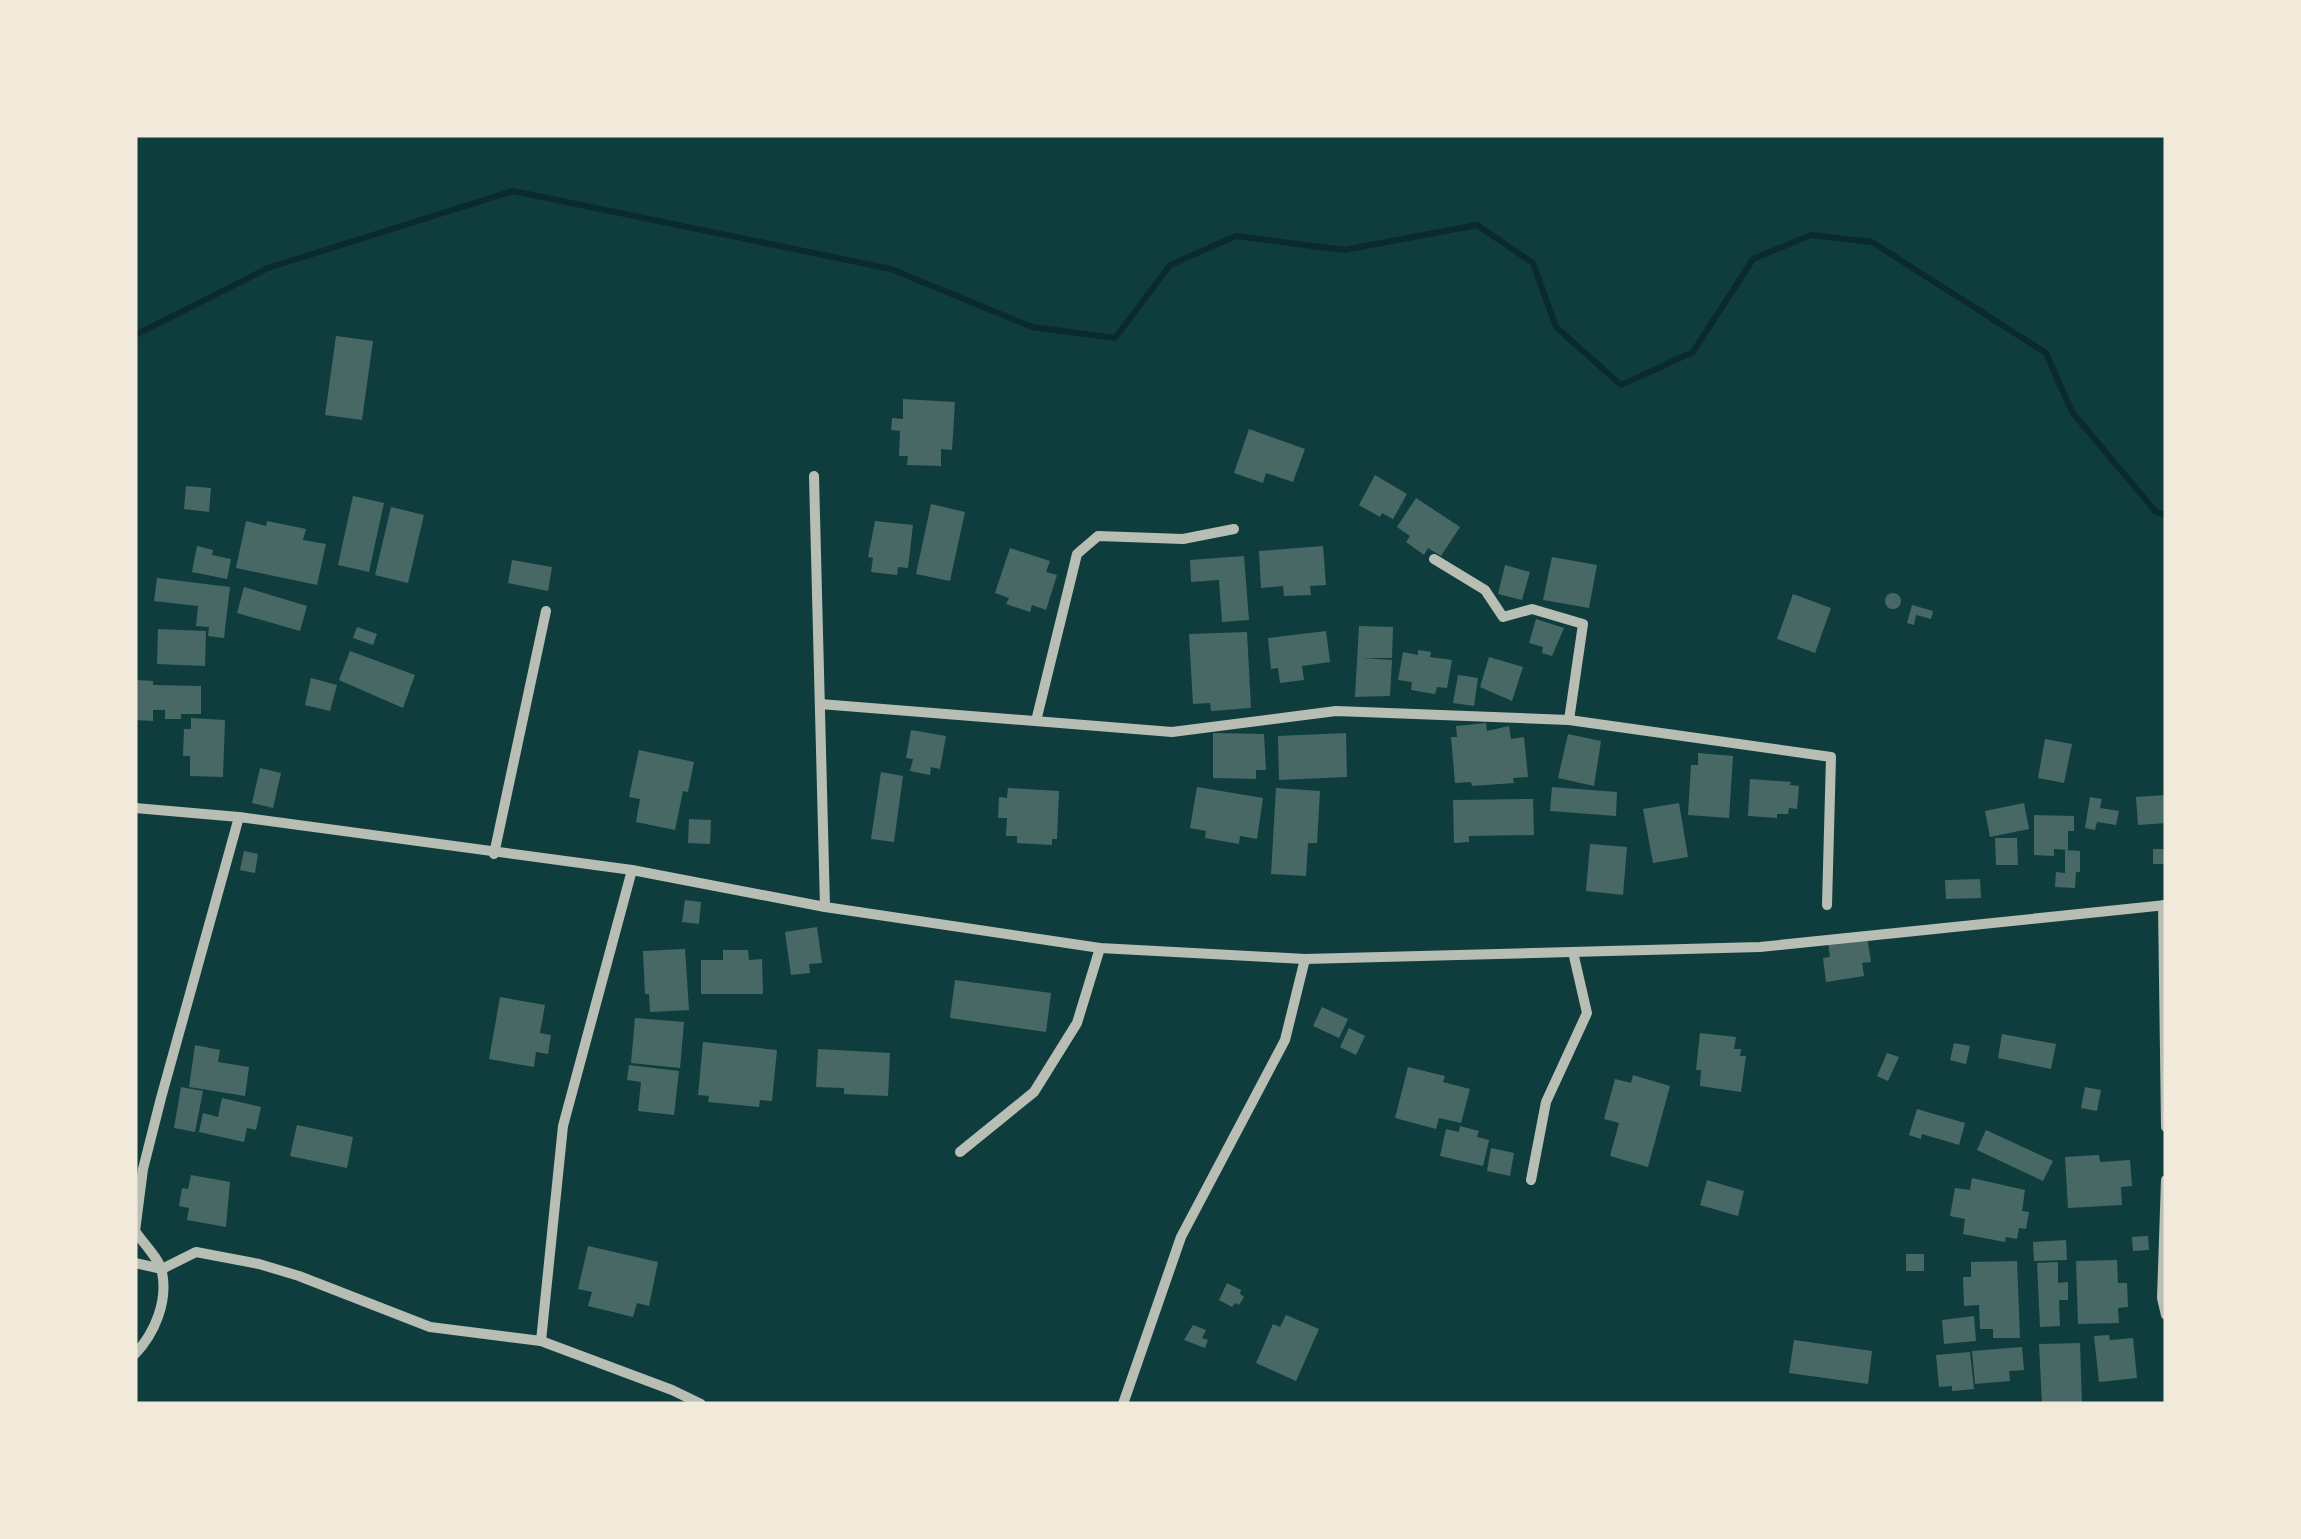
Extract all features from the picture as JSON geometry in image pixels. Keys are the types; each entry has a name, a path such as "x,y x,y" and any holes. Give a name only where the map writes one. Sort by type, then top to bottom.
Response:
{"street":[{"path":"814,476 825,907"},
{"path":"1036,721 1077,554 1098,536 1183,538 1234,530"},
{"path":"1434,559 1485,590 1503,618 1532,609 1583,624 1569,720"},
{"path":"494,854 546,611"},
{"path":"820,704 1172,732 1336,711 1569,720 1831,757 1828,905"},
{"path":"135,808 239,817 632,870 825,907 1100,948 1305,959 1760,947 2164,905 2166,1127"},
{"path":"135,1354 162,1310 162,1269 135,1231 144,1169 239,817"},
{"path":"541,1341 564,1126 632,870"},
{"path":"960,1152 1034,1092 1077,1023 1100,948"},
{"path":"1531,1180 1546,1102 1586,1013 1573,952"},
{"path":"1125,1403 1181,1237 1285,1040 1305,959"},
{"path":"2166,1180 2162,1298 2166,1315"},
{"path":"135,1263 162,1269 196,1252 259,1264 430,1328 541,1341 701,1404"}],"building":[{"path":"336,336 373,341 362,420 325,415"},
{"path":"903,399 955,402 952,450 941,449 941,466 907,465 908,456 899,456 900,431 891,430 892,418 903,419"},
{"path":"1249,429 1305,449 1293,482 1266,473 1263,483 1234,473"},
{"path":"1375,475 1407,494 1393,519 1382,513 1380,517 1359,505"},
{"path":"186,486 211,488 209,512 184,509"},
{"path":"353,496 384,503 369,572 338,565"},
{"path":"1416,498 1460,527 1441,556 1428,548 1424,555 1406,542 1410,536 1397,527"},
{"path":"931,504 965,512 950,581 916,574"},
{"path":"391,507 424,515 408,583 375,575"},
{"path":"246,521 306,529 303,540 326,544 317,585 236,568"},
{"path":"875,521 913,525 908,568 898,567 897,575 871,572 873,558 868,557"},
{"path":"197,546 213,550 212,555 231,559 227,579 192,572"},
{"path":"1323,546 1326,585 1310,586 1311,595 1284,596 1283,586 1261,588 1259,551"},
{"path":"1010,548 1050,561 1046,572 1057,575 1046,610 1032,605 1030,612 1006,604 1009,598 995,593"},
{"path":"1244,556 1249,620 1222,622 1219,580 1191,582 1190,560"},
{"path":"1552,557 1597,565 1589,608 1543,600"},
{"path":"512,560 552,567 548,591 508,583"},
{"path":"1505,565 1530,572 1522,600 1498,594"},
{"path":"157,578 230,587 224,638 208,636 209,627 196,626 198,606 154,601"},
{"path":"244,587 307,606 300,631 237,613"},
{"path":"1893,593 1901,601 1893,609 1885,601"},
{"path":"1793,594 1831,608 1815,653 1777,639"},
{"path":"1912,605 1933,611 1931,619 1916,615 1914,625 1907,623"},
{"path":"1536,619 1564,628 1552,656 1542,653 1543,647 1529,643"},
{"path":"1359,626 1393,627 1392,658 1362,658 1392,660 1390,696 1355,697"},
{"path":"357,627 377,634 373,645 353,638"},
{"path":"158,629 206,631 205,666 157,664"},
{"path":"1326,631 1330,662 1302,666 1304,680 1280,683 1278,668 1271,669 1268,638"},
{"path":"1247,632 1251,708 1211,711 1210,703 1193,704 1189,634"},
{"path":"1418,650 1431,652 1430,657 1452,660 1447,688 1437,687 1435,694 1411,690 1412,682 1398,680 1403,652 1418,655"},
{"path":"350,651 415,675 403,708 339,680"},
{"path":"1489,657 1523,667 1512,701 1480,687"},
{"path":"1458,675 1478,678 1474,706 1453,703"},
{"path":"311,678 337,685 330,711 305,705"},
{"path":"136,680 153,681 153,685 201,686 201,714 165,719 165,710 153,710 153,721 135,720"},
{"path":"191,718 225,720 223,777 190,776 190,756 183,756 184,729 191,729"},
{"path":"1486,723 1487,731 1509,726 1511,739 1524,737 1528,777 1513,778 1514,783 1455,783 1451,737 1457,737 1456,726"},
{"path":"911,730 946,736 940,769 931,767 930,775 910,771 913,759 906,758"},
{"path":"1213,733 1264,734 1266,770 1256,770 1256,779 1213,778"},
{"path":"1346,733 1347,777 1279,780 1278,736"},
{"path":"1568,734 1601,741 1594,786 1558,778"},
{"path":"2045,739 2072,744 2064,783 2038,778"},
{"path":"639,750 694,762 675,830 636,822 640,799 629,797"},
{"path":"1698,753 1733,756 1729,818 1688,815 1691,765 1698,765"},
{"path":"260,768 281,773 273,808 252,803"},
{"path":"881,772 903,776 894,842 871,839"},
{"path":"1750,779 1799,786 1797,809 1789,808 1788,814 1777,814 1777,818 1748,816"},
{"path":"1197,787 1263,798 1257,839 1240,836 1239,844 1205,838 1206,831 1190,828"},
{"path":"1552,787 1617,792 1616,816 1550,811"},
{"path":"1008,788 1059,791 1057,839 1052,839 1052,845 1017,843 1017,836 1006,836 1007,818 998,818 999,797 1007,798"},
{"path":"1276,788 1320,791 1317,843 1308,843 1306,876 1271,874"},
{"path":"2166,795 2166,823 2138,825 2136,797"},
{"path":"2090,797 2102,799 2100,808 2119,811 2116,825 2097,822 2095,830 2085,828"},
{"path":"1533,799 1534,835 1469,836 1469,842 1454,843 1453,800"},
{"path":"1679,803 1688,857 1653,863 1643,809"},
{"path":"2024,803 2029,829 1990,837 1985,811"},
{"path":"2034,815 2074,816 2074,831 2068,831 2068,850 2054,849 2054,856 2034,855"},
{"path":"689,819 711,820 710,844 688,843"},
{"path":"1995,838 2017,838 2018,865 1996,865"},
{"path":"1590,844 1627,847 1623,895 1586,891"},
{"path":"2153,849 2166,849 2166,864 2153,864"},
{"path":"2065,850 2080,851 2075,888 2055,887 2056,872 2065,873"},
{"path":"244,851 258,854 255,873 240,870"},
{"path":"1980,879 1981,898 1946,899 1945,880"},
{"path":"685,900 701,902 699,924 682,922"},
{"path":"817,927 822,963 809,964 810,973 791,975 785,932"},
{"path":"1867,936 1871,962 1862,963 1864,976 1826,982 1823,958 1830,957 1828,942"},
{"path":"685,949 689,1010 650,1012 643,951"},
{"path":"723,950 748,950 749,960 762,959 763,994 701,994 701,960 723,960"},
{"path":"955,980 1051,993 1046,1032 950,1018"},
{"path":"500,997 545,1005 540,1033 551,1035 548,1054 536,1052 534,1067 489,1059"},
{"path":"1322,1007 1348,1019 1339,1038 1313,1026"},
{"path":"635,1018 684,1022 680,1068 631,1063"},
{"path":"1349,1028 1365,1036 1356,1055 1340,1047"},
{"path":"1700,1033 1736,1037 1734,1049 1741,1049 1740,1056 1746,1056 1741,1092 1700,1086 1701,1070 1696,1070"},
{"path":"2002,1034 2056,1044 2051,1069 1998,1058"},
{"path":"703,1042 777,1050 772,1101 760,1100 759,1107 708,1102 709,1096 698,1095"},
{"path":"1954,1043 1970,1046 1966,1064 1950,1060"},
{"path":"195,1045 220,1050 218,1062 249,1067 245,1096 189,1087"},
{"path":"818,1049 890,1053 888,1096 844,1094 844,1088 816,1087"},
{"path":"1887,1053 1899,1057 1888,1081 1877,1076"},
{"path":"629,1065 679,1071 674,1115 638,1111 641,1082 627,1080"},
{"path":"1408,1067 1445,1076 1443,1082 1470,1089 1461,1123 1439,1118 1436,1129 1395,1118"},
{"path":"1633,1075 1670,1086 1648,1167 1610,1156 1619,1123 1604,1119 1615,1079 1631,1083"},
{"path":"181,1087 203,1091 195,1132 174,1128"},
{"path":"2085,1087 2101,1090 2097,1111 2081,1108"},
{"path":"222,1098 261,1107 256,1130 247,1128 244,1142 199,1132 203,1113 218,1117"},
{"path":"1917,1109 1965,1123 1959,1145 1922,1134 1921,1139 1909,1135"},
{"path":"297,1125 353,1137 347,1168 290,1156"},
{"path":"1460,1126 1479,1131 1477,1137 1489,1140 1483,1166 1440,1156 1446,1129 1459,1132"},
{"path":"1986,1130 2053,1161 2043,1181 1977,1150"},
{"path":"1491,1148 1514,1153 1510,1176 1487,1171"},
{"path":"2099,1155 2100,1162 2130,1160 2132,1186 2121,1187 2122,1205 2068,1208 2065,1157"},
{"path":"191,1175 230,1182 226,1227 187,1220 189,1208 179,1206 182,1188 188,1189"},
{"path":"1972,1178 2025,1190 2022,1211 2029,1212 2026,1229 2019,1228 2017,1239 2006,1237 2005,1242 1963,1234 1965,1219 1950,1216 1955,1188 1970,1190"},
{"path":"1707,1180 1744,1191 1738,1216 1700,1205"},
{"path":"2148,1236 2149,1250 2133,1251 2132,1237"},
{"path":"2066,1240 2067,1260 2034,1261 2033,1242"},
{"path":"588,1246 658,1262 649,1306 637,1303 633,1317 588,1306 592,1292 578,1289"},
{"path":"1906,1254 1924,1254 1924,1271 1906,1271"},
{"path":"2117,1260 2118,1283 2127,1283 2128,1307 2118,1308 2119,1323 2078,1324 2076,1261"},
{"path":"2017,1261 2020,1338 1993,1338 1993,1329 1980,1329 1979,1305 1964,1306 1963,1277 1971,1277 1971,1262"},
{"path":"2058,1262 2058,1283 2068,1282 2068,1300 2059,1300 2060,1326 2040,1327 2037,1263"},
{"path":"1227,1283 1241,1290 1244,1297 1239,1305 1235,1303 1232,1307 1219,1300"},
{"path":"1286,1315 1319,1329 1296,1381 1256,1363 1273,1324 1280,1327"},
{"path":"1974,1316 1976,1341 1944,1344 1942,1320"},
{"path":"1193,1325 1206,1330 1202,1338 1208,1340 1205,1348 1184,1340"},
{"path":"2109,1335 2110,1340 2133,1338 2137,1378 2099,1382 2094,1336"},
{"path":"1794,1340 1872,1351 1868,1384 1789,1373"},
{"path":"2080,1343 2082,1404 2042,1404 2039,1344"},
{"path":"2022,1347 2024,1370 2009,1371 2010,1381 1975,1384 1972,1351"},
{"path":"1970,1352 1974,1389 1952,1391 1952,1386 1939,1387 1936,1355"}],"waterway":[{"path":"135,335 268,268 513,191 891,269 1032,327 1115,338 1170,265 1236,236 1344,250 1477,225 1533,263 1556,327 1621,385 1693,352 1753,259 1811,235 1872,242 2046,353 2072,412 2156,512 2166,515"}]}
